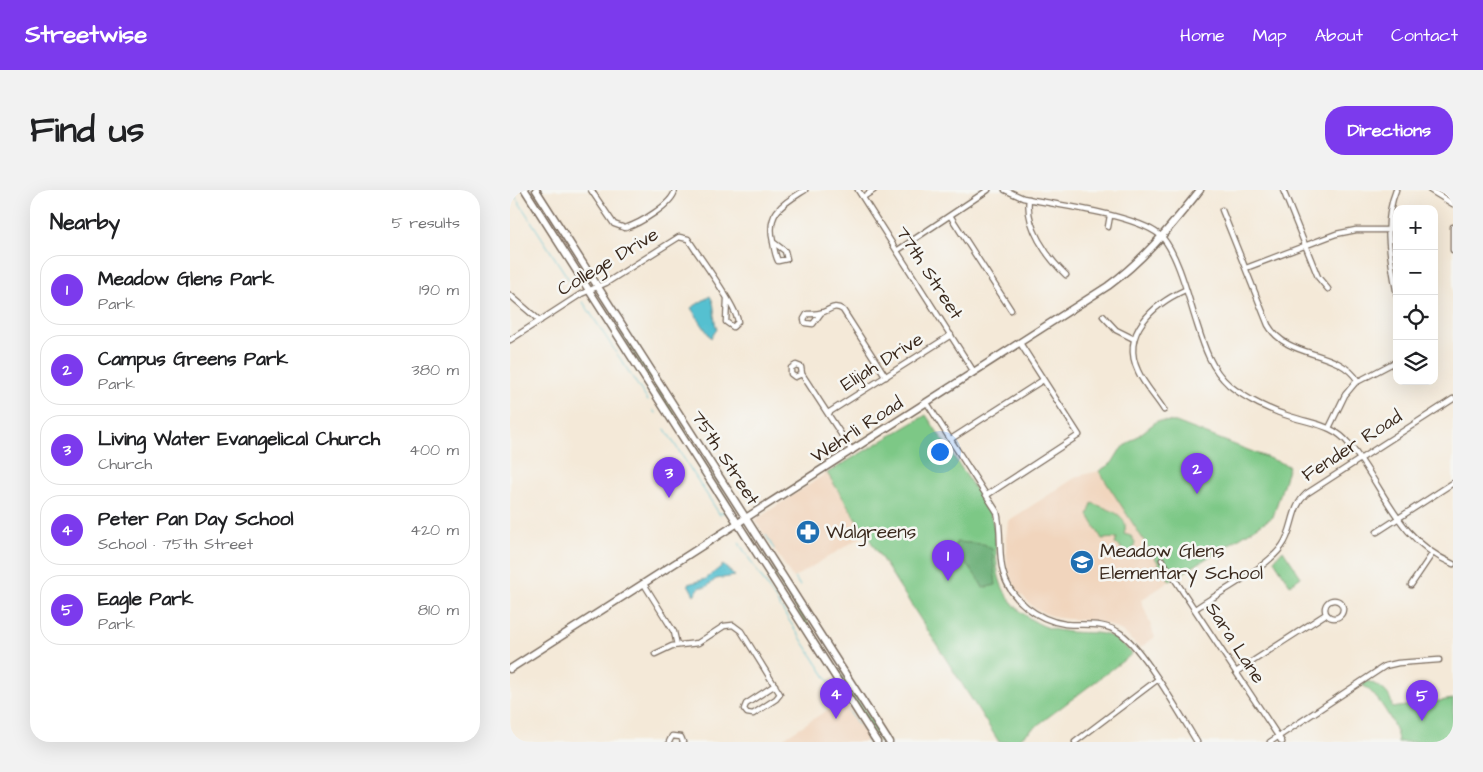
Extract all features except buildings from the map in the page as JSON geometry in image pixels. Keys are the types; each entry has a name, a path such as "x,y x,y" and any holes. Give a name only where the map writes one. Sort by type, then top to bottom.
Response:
{"main road":[{"name":"75th Street","path":"525,190 877,742"},
{"name":"75th Street","path":"536,190 889,742"},
{"name":"Wehrli Road","path":"510,670 928,403 1118,278 1162,238 1200,190"}],"street":[{"path":"592,190 614,224 625,228 666,204 673,198 675,190"},
{"path":"773,242 770,227 777,210 805,190"},
{"name":"77th Street","path":"858,190 974,372"},
{"path":"863,197 874,190"},
{"path":"898,250 988,190"},
{"path":"1005,190 1029,199 1145,225 1162,238 1170,252 1185,290 1208,357 1219,374 1229,385 1276,411 1329,428 1342,436 1360,459 1398,518 1415,540 1432,554 1453,564"},
{"path":"1283,190 1318,277 1328,289"},
{"path":"1396,190 1389,211 1387,230 1397,295"},
{"path":"1430,190 1453,204"},
{"path":"1029,199 1027,213 1030,223 1055,263 1066,275"},
{"path":"1222,210 1268,325 1277,337 1292,346 1347,367 1358,381"},
{"path":"951,216 1011,310"},
{"path":"1108,227 1110,216"},
{"path":"1453,227 1453,250"},
{"path":"1246,268 1346,231 1387,230"},
{"name":"College Drive","path":"510,340 589,290 598,287 682,237 690,241 727,300 738,318 738,322 733,327 726,322 727,300"},
{"path":"1164,410 1138,372 1134,357 1134,339 1140,326 1153,309 1165,300 1185,290"},
{"path":"510,295 540,321"},
{"path":"821,313 838,306 843,310 886,377"},
{"path":"1103,316 1116,330 1134,339"},
{"name":"Elijah Drive","path":"828,414 951,335"},
{"path":"987,495 1079,435 1020,343"},
{"path":"1329,428 1345,395 1358,381 1393,363"},
{"path":"802,374 852,451"},
{"path":"951,439 1043,380"},
{"name":"Fender Road","path":"1195,609 1275,555 1284,542 1294,511 1303,496 1453,399"},
{"path":"928,403 997,512 1003,574 1016,596 1026,607 1051,620 1074,624 1097,624 1118,632 1134,646 1194,741"},
{"path":"1377,532 1453,483"},
{"path":"1411,585 1432,554"},
{"name":"Sara Lane","path":"1162,560 1282,742"},
{"path":"644,584 674,632 677,645"},
{"path":"1330,600 1336,600 1341,604 1343,609 1339,617 1334,618 1326,614 1325,605 1330,600"},
{"path":"1236,672 1326,614"},
{"path":"654,654 677,645 698,643 724,626 733,624 741,631 775,685 779,692 778,698 753,714 747,713 744,708 746,704 775,685"},
{"path":"1270,742 1385,666 1398,663 1438,660"},
{"path":"1075,742 1157,680"},
{"path":"669,742 672,736 677,735 683,742"}],"shaded area":[{"name":"Meadow Glens Elementary School","path":"1099,471 1170,581 1141,600 1155,637 1140,648 1122,631 1107,624 1096,621 1056,618 1035,609 1016,589 1007,567 1006,538 1008,521 1078,476"},
{"path":"827,473 866,534 793,578 755,520"},
{"path":"845,699 871,738 866,742 777,742"}],"green space":[{"path":"600,302 640,358 736,513"},
{"path":"926,415 988,509 994,526 998,572 1001,584 1016,607 1032,620 1050,628 1108,635 1132,654 1015,742 999,742 827,473"},
{"path":"1157,421 1176,422 1289,466 1273,517 1170,581 1099,471 1112,463 1120,450"},
{"path":"1092,503 1110,510 1121,517 1124,521 1124,534 1131,536 1135,542 1133,551 1125,555 1122,553 1121,547 1115,544 1117,538 1102,539 1088,515"},
{"path":"747,531 886,742 880,742"},
{"path":"956,542 984,544 992,549 996,585 983,588 955,548"},
{"path":"1283,550 1301,577 1290,585 1274,560"},
{"path":"1368,681 1388,694 1392,708 1453,699 1453,742 1398,742 1394,727 1380,702 1362,685"}],"water":[{"path":"710,296 717,329 711,338 691,308"},
{"path":"723,565 735,576 716,579 706,587 700,587 694,595 688,584 706,579"}],"waterway":[{"path":"511,190 573,286"},
{"path":"583,302 648,401"},
{"path":"665,429 720,515"},
{"path":"720,513 726,512"},
{"path":"766,535 774,549"},
{"path":"739,543 842,702"},
{"path":"795,578 800,586"},
{"path":"848,710 862,730"}],"place":[{"name":"Campus Greens Park","path":"1197,494"},
{"name":"Living Water Evangelical Church","path":"669,498"},
{"name":"Walgreens","path":"808,532"},
{"name":"Meadow Glens Elementary School","path":"1082,562"},
{"name":"Meadow Glens Park","path":"948,581"},
{"name":"Peter Pan Day School","path":"836,719"},
{"name":"Eagle Park","path":"1422,721"}]}
